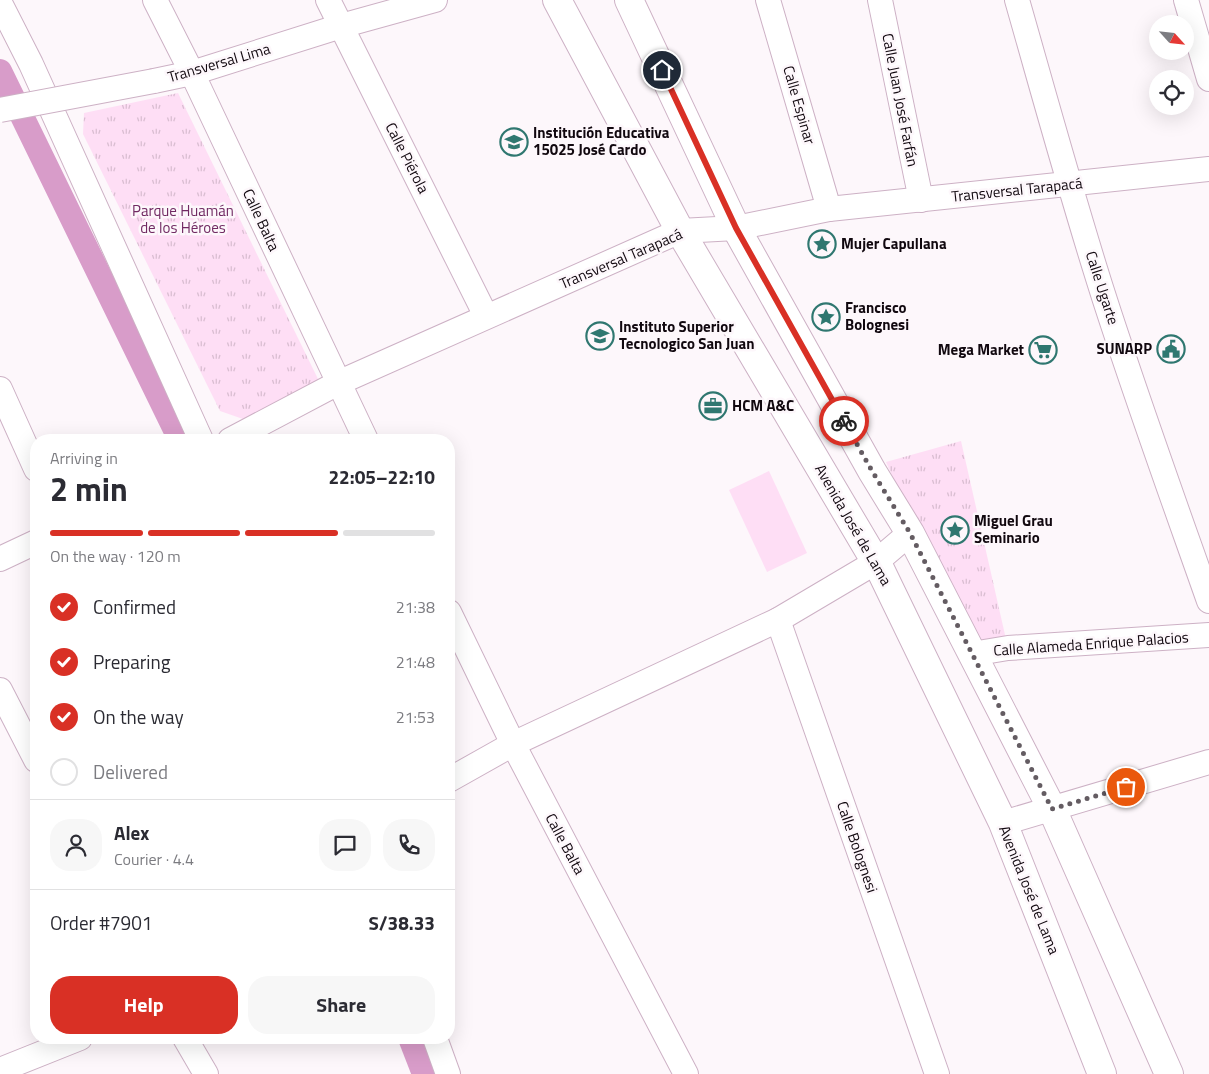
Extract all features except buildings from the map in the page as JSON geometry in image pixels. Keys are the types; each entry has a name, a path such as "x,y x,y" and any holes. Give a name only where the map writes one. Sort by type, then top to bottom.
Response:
{"main road":[{"name":"Avenida José de Lama","path":"557,0 680,232 876,562 1003,823 1102,1074"},
{"path":"629,0 736,228 872,471 910,533 1052,809 1169,1074"}],"street":[{"name":"Calle Balta","path":"155,0 192,73 363,434"},
{"name":"Calle Piérola","path":"328,0 486,316"},
{"name":"Transversal Lima","path":"0,110 192,73 341,26 435,0"},
{"name":"Calle Espinar","path":"768,0 830,209"},
{"name":"Calle Juan José Farfán","path":"880,0 921,200"},
{"name":"Calle Ugarte","path":"1017,0 1069,185 1146,422 1209,601"},
{"path":"1186,0 1209,79"},
{"path":"0,3 31,64 197,434"},
{"name":"Transversal Tarapacá","path":"242,434 338,383 486,316 680,232 736,228 830,209 1209,169"},
{"path":"0,389 30,456"},
{"path":"455,777 513,744 778,620 876,562 910,533"},
{"path":"0,560 30,545"},
{"name":"Calle Bolognesi","path":"778,620 937,1074"},
{"name":"Calle Balta","path":"455,624 513,744 686,1074"},
{"name":"Calle Alameda Enrique Palacios","path":"972,654 1008,648 1209,635"},
{"path":"0,690 30,748"},
{"path":"1003,823 1209,762"},
{"path":"0,1070 65,1044"},
{"path":"188,1074 191,1044"},
{"path":"192,1044 206,1074"},
{"path":"437,1044 448,1074"}],"green space":[{"name":"Parque Huamán de los Héroes","path":"178,93 319,381 243,419 220,411 83,134 84,113"},
{"path":"961,441 1008,648 972,654 886,462"},
{"path":"769,471 807,553 767,572 729,490"}],"waterway":[{"path":"0,71 177,434"},
{"path":"412,1044 424,1074"}],"way so far":[{"path":"844,421 910,533 1052,809 1126,787"}],"place":[{"name":"Institución Educativa 15025 José Cardo","path":"514,142"},
{"name":"Mujer Capullana","path":"822,244"},
{"name":"Francisco Bolognesi","path":"826,317"},
{"name":"Instituto Superior Tecnologico San Juan","path":"600,336"},
{"name":"SUNARP","path":"1171,349"},
{"name":"Mega Market","path":"1043,350"},
{"name":"HCM A&C","path":"713,406"},
{"name":"Miguel Grau Seminario","path":"955,530"}],"route":[{"path":"662,70 736,228 844,421"}]}
